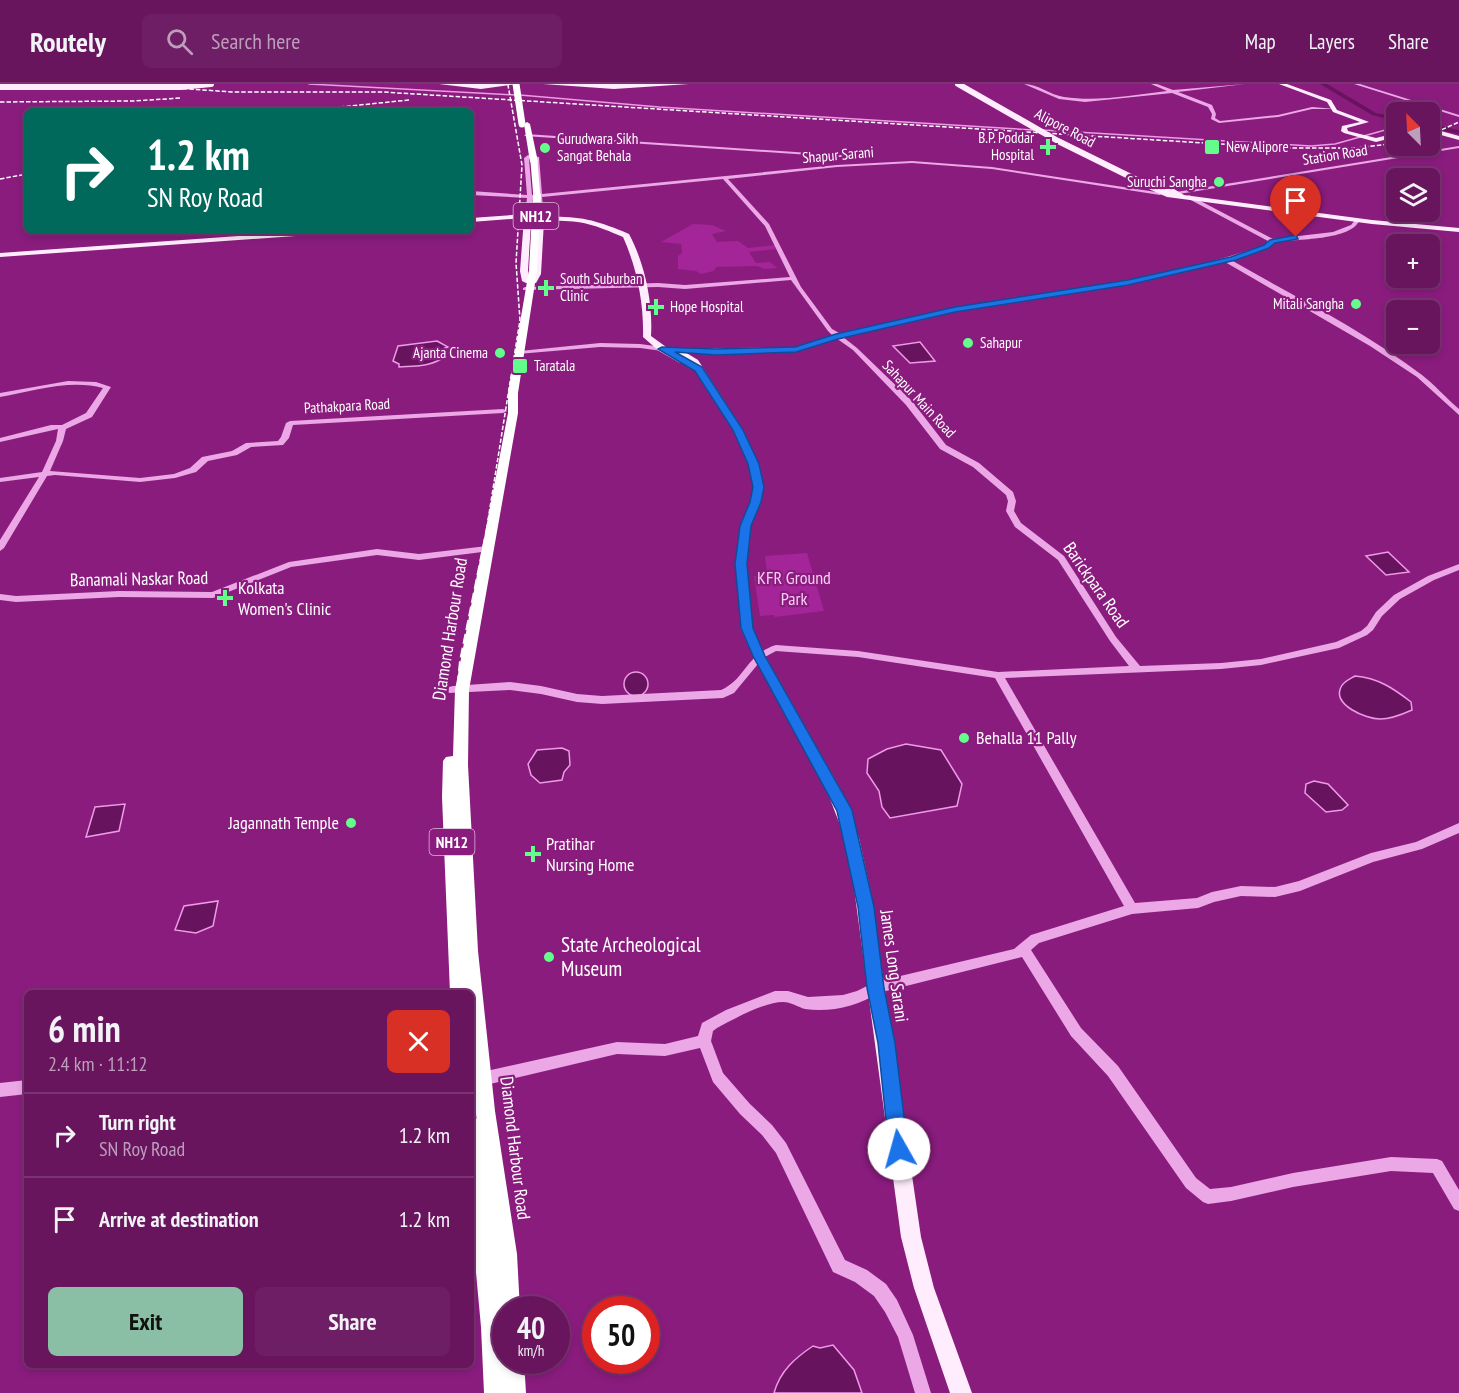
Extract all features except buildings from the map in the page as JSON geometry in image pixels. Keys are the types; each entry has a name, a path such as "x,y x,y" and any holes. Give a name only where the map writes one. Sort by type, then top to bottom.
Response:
{"highway":[{"name":"NH12","path":"517,84 528,135 537,198 530,279"},
{"name":"Diamond Harbour Road","path":"459,990 450,796 458,690 484,549 513,413 513,393 530,279"},
{"name":"Diamond Harbour Road","path":"484,549 503,411 530,279"},
{"name":"Diamond Harbour Road","path":"458,690 465,899 474,990"},
{"name":"Diamond Harbour Road","path":"474,994 493,1177 506,1254 509,1296"},
{"path":"474,1155 490,1284 496,1393"},
{"path":"513,1374 514,1393"}],"main road":[{"path":"0,86 205,84"},
{"path":"0,86 182,87 211,84"},
{"path":"442,84 476,87 517,84"},
{"path":"454,84 476,87"},
{"path":"487,87 500,84"},
{"path":"546,84 614,87 686,84"},
{"name":"Alipore Road","path":"957,84 1054,141 1139,185 1189,197 1358,220 1459,230"},
{"path":"1282,84 1329,101 1334,110 1366,122 1344,127 1344,131 1362,138 1386,138"},
{"path":"1440,132 1459,138"},
{"path":"528,219 524,271 530,279 537,274 540,218"},
{"path":"474,221 540,218 574,221 600,226 618,235 625,242 639,286 641,316 646,322 647,337 662,349 696,366"},
{"path":"0,254 271,234"},
{"path":"0,254 293,234"},
{"name":"James Long Sarani","path":"677,351 695,362 746,444 759,487 756,502 746,526 741,564 747,628 759,656 844,810 866,907 875,988 886,1043 906,1211 919,1272 962,1393"}],"street":[{"path":"1026,84 1054,97 1075,101 1243,84"},
{"path":"1153,84 1210,106 1214,114 1213,119 1219,122 1278,116 1312,108 1334,110"},
{"path":"1356,84 1459,116"},
{"path":"528,135 917,162"},
{"name":"Station Road","path":"1180,194 1459,147"},
{"path":"528,219 530,197 526,158 537,157 541,196 540,218"},
{"name":"Shapur Sarani","path":"474,193 530,197 837,166 917,162 1139,185"},
{"name":"Sahapur Main Road","path":"724,177 767,225 802,293 836,336 859,353 909,403 936,439 955,454"},
{"path":"1189,197 1272,241"},
{"path":"520,352 600,345 677,351 789,350 836,336 955,310 1128,282 1226,260 1262,248 1272,241 1335,234 1353,227 1358,220"},
{"path":"1226,260 1304,304 1406,368 1433,388 1459,413"},
{"path":"530,279 685,287 794,278"},
{"path":"0,395 70,385 99,384 107,387 89,415 62,428 51,427 0,440"},
{"name":"Pathakpara Road","path":"0,480 61,473 140,480 175,476 188,473 205,459 234,453 249,445 280,444 285,438 290,423 503,411"},
{"path":"0,548 9,529 44,474 62,428"},
{"name":"Barickpara Road","path":"955,454 976,465 1010,494 1012,501 1010,511 1014,520 1061,558 1113,639 1137,669"},
{"name":"Banamali Naskar Road","path":"0,597 16,599 144,594 213,596 289,565 376,552 419,557 484,549"},
{"path":"458,690 519,687 577,698 602,700 723,694 730,692 759,656 770,649 793,648 858,654 998,675 1221,666 1261,662 1338,645 1364,633 1384,608 1406,591 1459,567"},
{"path":"998,675 1132,909"},
{"path":"923,1393 905,1335 891,1306 880,1290 861,1276 839,1266 781,1148 767,1130 722,1084 704,1041 707,1027 711,1023 778,996 791,997 807,1003 824,1003 867,995 875,988 989,963 1017,954 1035,939 1132,909 1198,903 1212,897 1241,891 1275,892 1323,878 1371,858 1418,846 1459,828"},
{"path":"1024,949 1076,1032 1113,1071 1191,1183 1208,1197 1391,1164 1437,1166 1459,1204"},
{"path":"482,1079 617,1048 665,1050 704,1041"},
{"path":"0,1090 24,1087"}],"green space":[{"path":"693,224 712,225 726,231 712,234 717,242 738,241 748,248 775,245 776,249 749,252 756,263 770,262 777,268 716,267 714,271 701,274 696,271 678,269 678,256 682,253 681,244 661,242"},
{"name":"KFR Ground Park","path":"807,553 824,611 775,617 774,615 760,616 754,576 767,575 765,556"}],"shaded area":[{"path":"437,341 448,347 442,349 441,359 436,362 420,366 399,367 399,364 393,361 398,346"},
{"path":"920,342 935,361 910,363 893,346"},
{"path":"1388,552 1409,572 1386,575 1366,556"},
{"path":"636,672 641,673 647,679 647,689 641,695 636,696 631,695 625,689 624,684 625,679 631,673"},
{"path":"1355,676 1378,681 1391,688 1411,702 1412,710 1380,719 1367,717 1352,710 1341,700 1340,694 1343,684"},
{"path":"906,744 941,750 962,784 957,806 890,818 882,807 879,791 867,773 868,759 887,749"},
{"path":"562,748 569,751 570,765 564,772 562,780 540,783 531,775 528,764 537,750"},
{"path":"1314,781 1328,784 1348,805 1342,810 1326,812 1305,793 1306,784"},
{"path":"125,804 119,831 86,837 95,807"},
{"path":"218,901 213,926 196,933 175,930 184,906"},
{"path":"833,1345 854,1370 862,1393 774,1393 784,1372 800,1355 813,1346 820,1348"}],"waterway":[{"path":"309,84 516,95"},
{"path":"1323,84 1374,114 1386,117"},
{"path":"520,95 659,107 1034,130"},
{"path":"1440,128 1459,132"},
{"path":"1043,130 1311,146 1335,144 1386,130"}],"railway":[{"path":"118,84 232,92 383,92 511,100"},
{"path":"508,85 511,100"},
{"path":"0,102 133,101 181,98"},
{"path":"330,108 409,100"},
{"path":"488,520 520,320 516,263 522,165 511,100"},
{"path":"511,100 1285,148 1357,148 1386,144"},
{"path":"1440,131 1459,122"},
{"path":"0,179 24,175"},
{"path":"462,990 454,853 456,702 460,661 489,518"},
{"path":"474,1031 480,1086"},
{"path":"474,1103 497,1315 501,1393"}],"place":[{"name":"B.P. Poddar Hospital","path":"1048,147"},
{"name":"New Alipore","path":"1212,147"},
{"name":"Gurudwara Sikh Sangat Behala","path":"545,148"},
{"name":"Suruchi Sangha","path":"1219,182"},
{"name":"South Suburban Clinic","path":"546,288"},
{"name":"Mitali Sangha","path":"1356,304"},
{"name":"Hope Hospital","path":"656,307"},
{"name":"Sahapur","path":"968,343"},
{"name":"Ajanta Cinema","path":"500,353"},
{"name":"Taratala","path":"520,366"},
{"name":"Kolkata Women's Clinic","path":"225,598"},
{"name":"Behalla 11 Pally","path":"964,738"},
{"name":"Jagannath Temple","path":"351,823"},
{"name":"Pratihar Nursing Home","path":"533,854"},
{"name":"State Archeological Museum","path":"549,957"}],"route":[{"path":"899,1149 886,1043 875,988 866,907 851,833 844,810 834,790 759,656 747,628 741,564 746,526 752,514 759,487 753,464 746,444 699,369 662,349 716,352 796,349 836,336 955,310 1079,288 1128,282 1226,260 1266,246 1272,241 1296,237"}]}
